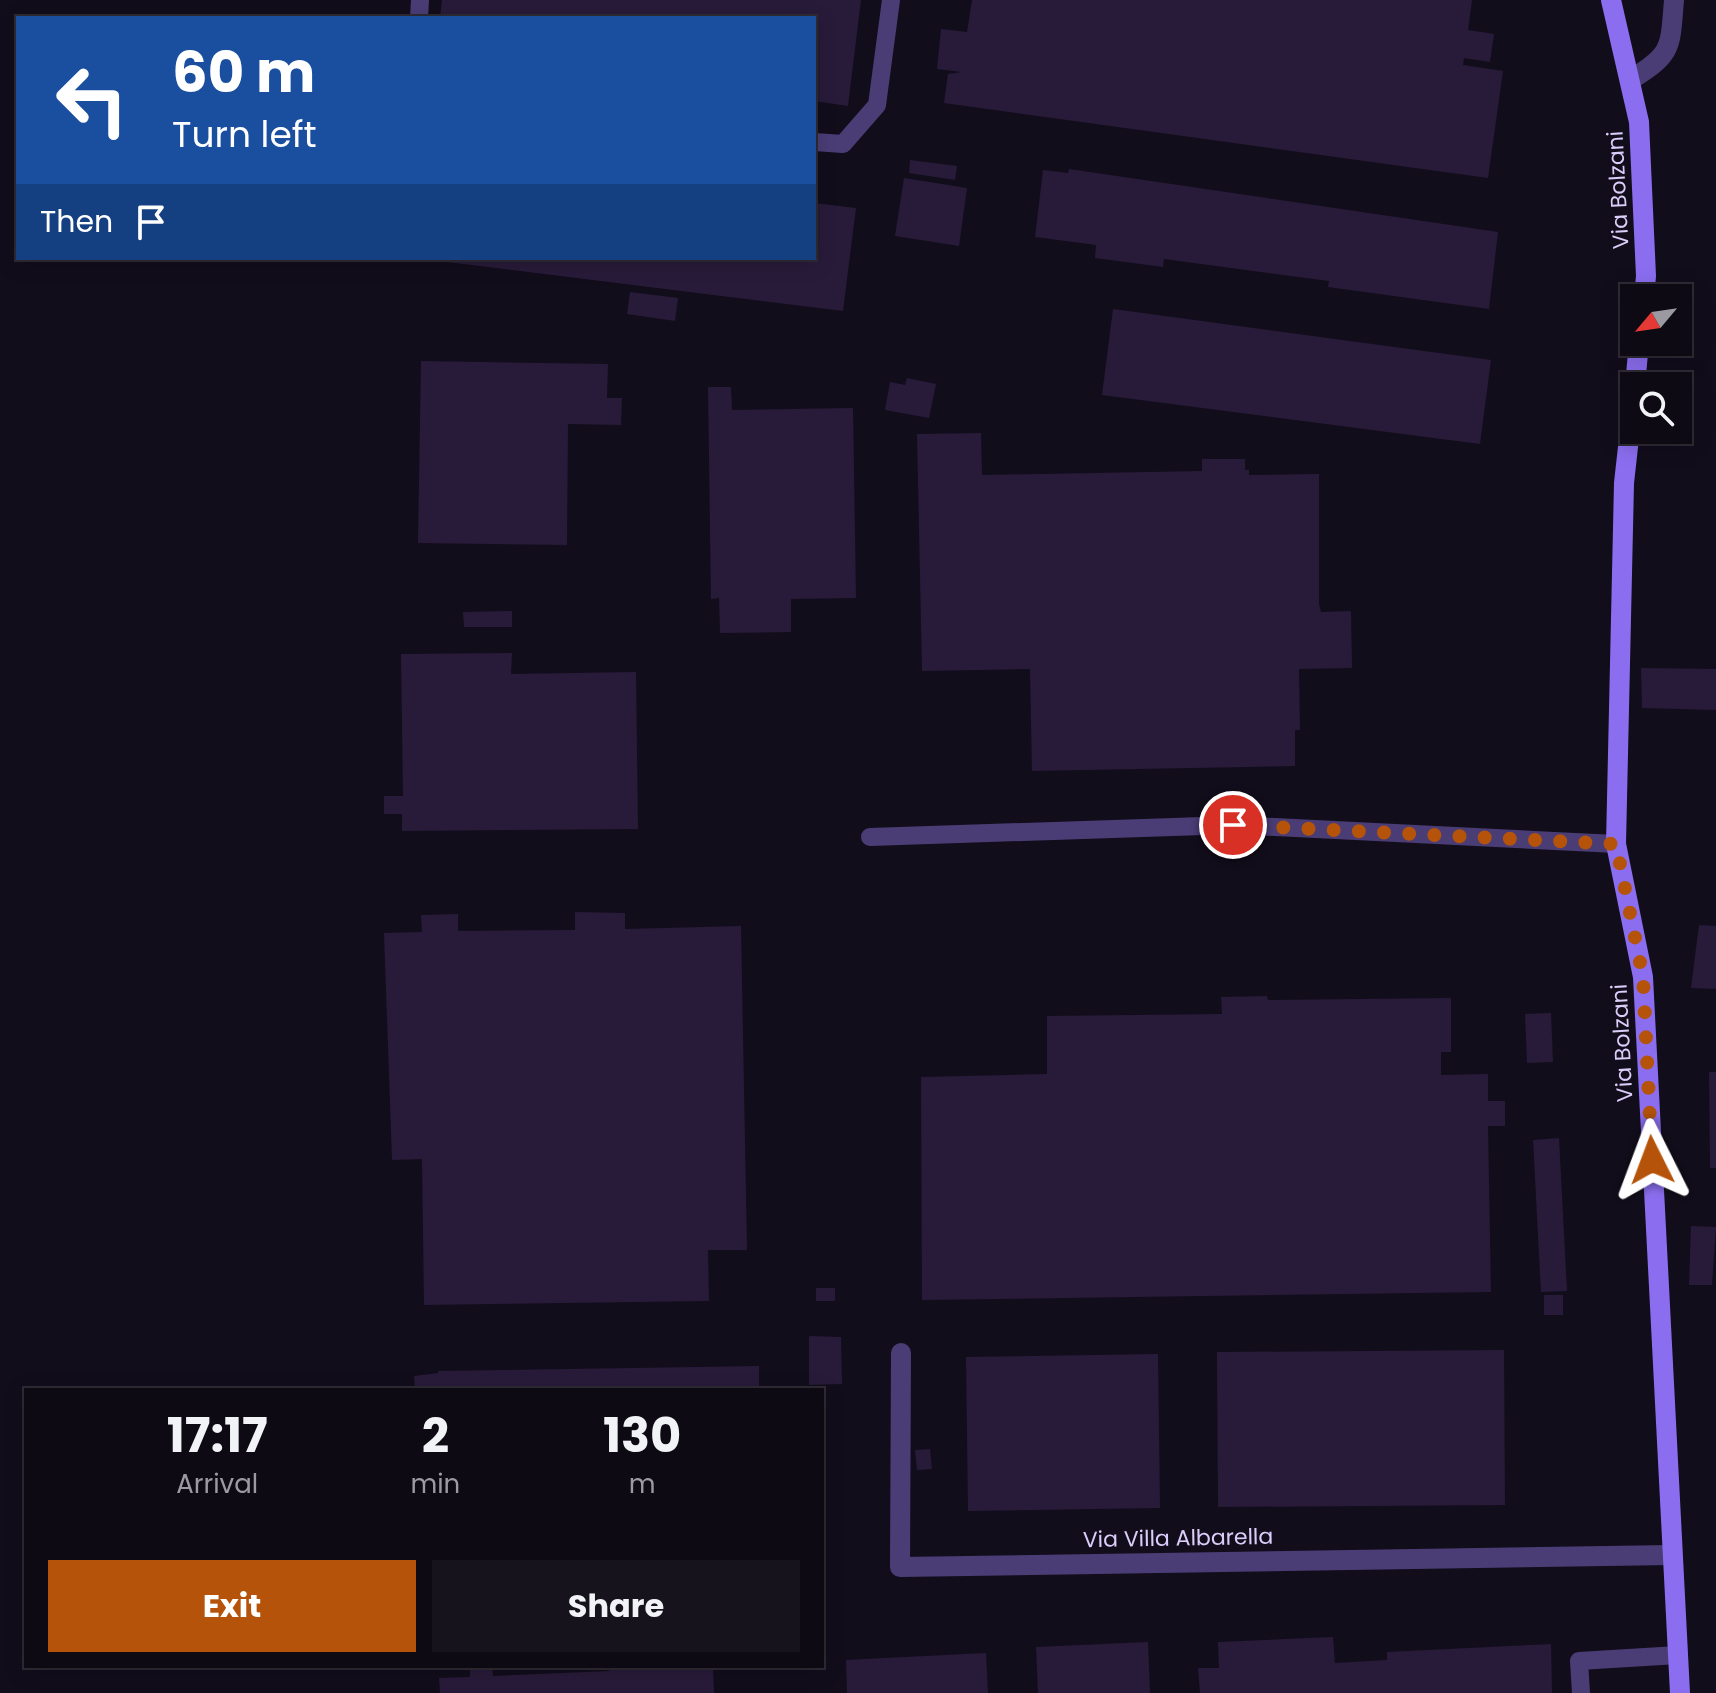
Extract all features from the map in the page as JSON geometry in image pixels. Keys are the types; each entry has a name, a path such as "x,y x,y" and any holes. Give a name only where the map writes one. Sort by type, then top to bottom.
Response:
{"street":[{"name":"Via Bolzani","path":"1611,0 1639,122 1645,284"},
{"path":"1630,80 1657,64 1670,44 1674,0"},
{"name":"Via Bolzani","path":"1628,444 1624,483 1616,844 1643,977 1680,1693"},
{"name":"Via Villa Albarella","path":"901,1353 900,1567 1671,1555"}],"lane":[{"path":"816,142 843,144 877,105 891,0"},
{"path":"870,837 1233,825 1616,844"},
{"path":"1581,1693 1579,1661 1678,1655"}],"building":[{"path":"442,0 861,0 848,106 816,101 816,16 440,16"},
{"path":"972,0 1472,0 1468,30 1494,34 1490,62 1464,58 1463,65 1503,71 1488,178 944,103 948,74 962,72 937,69 941,29 967,32"},
{"path":"910,160 957,166 955,180 909,173"},
{"path":"1069,169 1498,232 1489,309 1328,287 1329,281 1164,259 1163,267 1095,258 1096,245 1035,237 1043,170 1068,173"},
{"path":"904,178 967,188 959,246 895,236"},
{"path":"816,203 856,208 843,311 431,260 816,260"},
{"path":"630,292 678,298 675,321 627,314"},
{"path":"1113,309 1491,360 1480,444 1102,395"},
{"path":"421,361 608,364 607,398 622,398 621,425 568,424 567,545 418,543"},
{"path":"907,378 936,384 929,418 885,410 890,382 905,385"},
{"path":"708,387 731,387 732,410 853,408 856,598 791,599 791,632 720,633 719,598 711,599"},
{"path":"981,433 982,475 1202,471 1202,459 1245,459 1245,470 1249,470 1249,475 1319,474 1319,604 1321,612 1351,611 1352,668 1299,669 1300,730 1295,730 1295,766 1032,771 1030,669 922,671 917,434"},
{"path":"512,611 512,627 464,627 463,612"},
{"path":"512,653 511,674 636,672 638,829 402,831 402,814 384,814 384,796 403,796 401,654"},
{"path":"1641,668 1716,669 1716,710 1642,708"},
{"path":"575,912 625,913 625,929 741,926 747,1250 708,1250 709,1301 424,1305 422,1159 392,1160 384,933 422,932 421,915 458,914 458,931 575,930"},
{"path":"1699,925 1716,926 1716,989 1691,988"},
{"path":"1267,996 1268,1000 1451,998 1451,1052 1441,1052 1441,1075 1488,1074 1488,1101 1505,1101 1505,1126 1488,1126 1491,1292 922,1300 921,1077 1047,1074 1047,1016 1222,1014 1221,997"},
{"path":"1551,1013 1553,1062 1527,1063 1525,1014"},
{"path":"1709,1072 1716,1072 1716,1168 1710,1168"},
{"path":"1559,1138 1567,1291 1541,1292 1533,1140"},
{"path":"1691,1226 1716,1227 1712,1285 1689,1285"},
{"path":"816,1288 835,1288 835,1301 816,1301"},
{"path":"1544,1295 1563,1295 1563,1315 1544,1315"},
{"path":"809,1336 841,1337 842,1384 809,1385"},
{"path":"1504,1350 1505,1505 1218,1507 1217,1352"},
{"path":"1158,1354 1160,1508 968,1511 966,1357"},
{"path":"759,1366 759,1388 415,1388 414,1376 438,1371"},
{"path":"930,1449 932,1469 917,1470 915,1450"},
{"path":"1333,1637 1335,1663 1387,1660 1387,1652 1551,1644 1552,1693 1200,1693 1198,1668 1219,1668 1218,1642"},
{"path":"1148,1642 1150,1693 1038,1693 1036,1647"},
{"path":"986,1653 988,1693 847,1693 846,1660"},
{"path":"470,1668 492,1668 493,1676 609,1671 609,1668 713,1668 714,1693 440,1693 439,1678 470,1677"}],"route":[{"path":"1233,825 1616,844 1643,977 1652,1160"}]}
